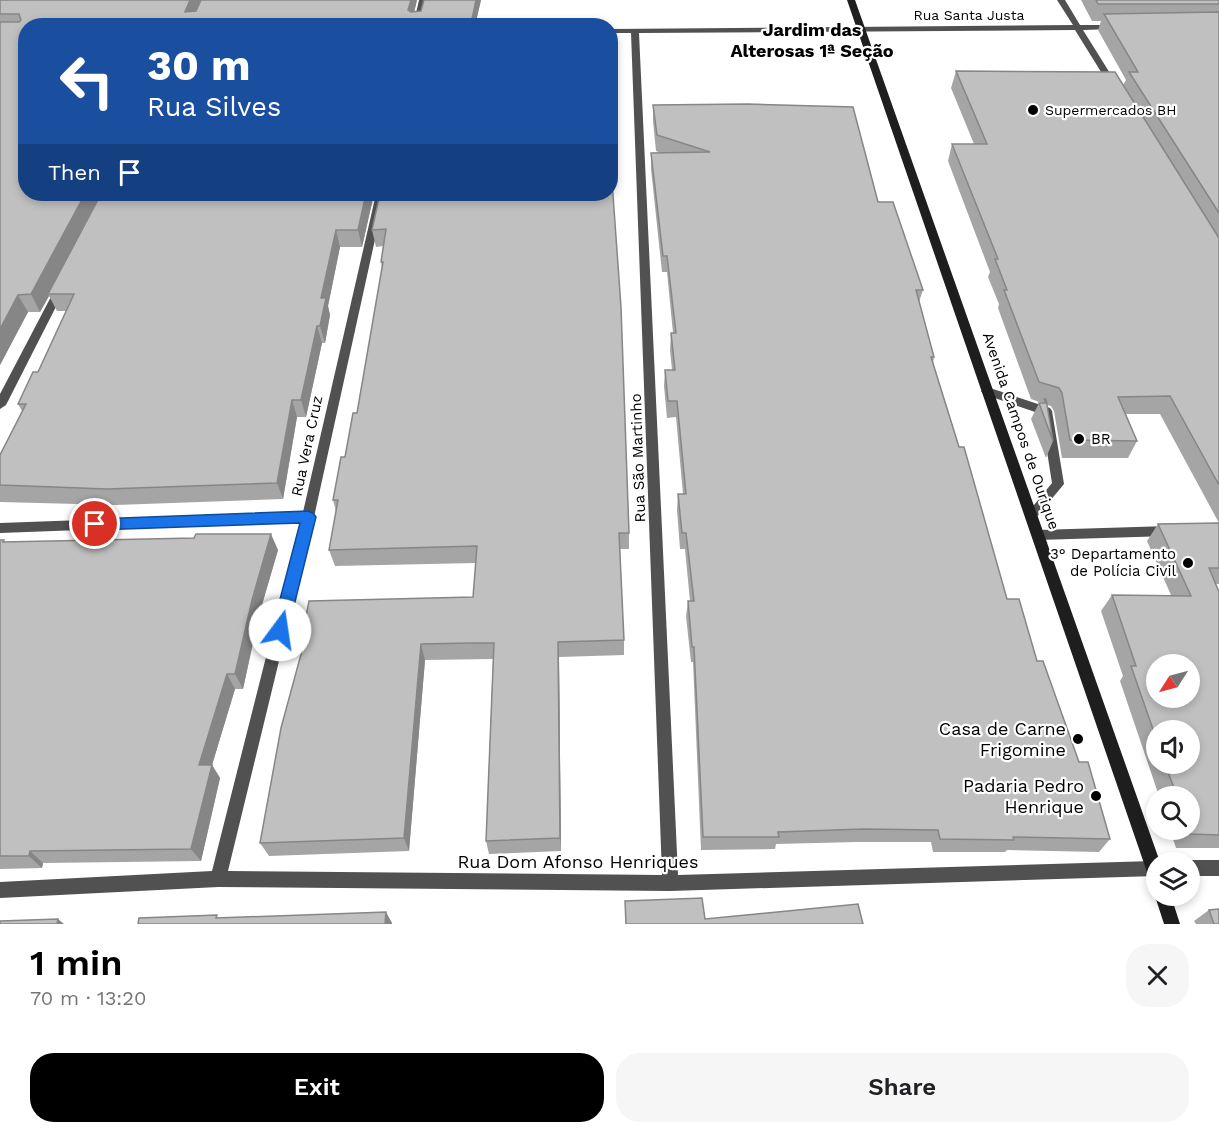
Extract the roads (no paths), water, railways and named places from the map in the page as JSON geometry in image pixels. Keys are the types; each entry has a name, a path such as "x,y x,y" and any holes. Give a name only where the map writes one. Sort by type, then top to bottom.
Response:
{"main road":[{"name":"Avenida Campos de Ourique","path":"851,0 1149,852"},
{"path":"1166,906 1172,924"}],"street":[{"path":"419,18 423,0"},
{"path":"1061,0 1121,97"},
{"name":"Rua Santa Justa","path":"618,31 1125,27"},
{"name":"Rua São Martinho","path":"635,31 670,883"},
{"name":"Rua Vera Cruz","path":"218,879 308,517 378,201"},
{"path":"0,405 65,278"},
{"path":"987,391 1046,411 1058,484 1031,516"},
{"path":"0,528 308,517"},
{"path":"1038,535 1185,531"},
{"path":"1200,868 1219,868"},
{"name":"Rua Dom Afonso Henriques","path":"0,890 218,879 670,883 1146,871"}],"place":[{"name":"Supermercados BH","path":"1033,110"},
{"name":"BR","path":"1079,439"},
{"name":"3° Departamento de Polícia Civil","path":"1188,563"},
{"name":"Casa de Carne Frigomine","path":"1078,739"},
{"name":"Padaria Pedro Henrique","path":"1096,796"}],"district":[{"name":"Jardim das Alterosas 1ª Seção","path":"812,40"}]}
